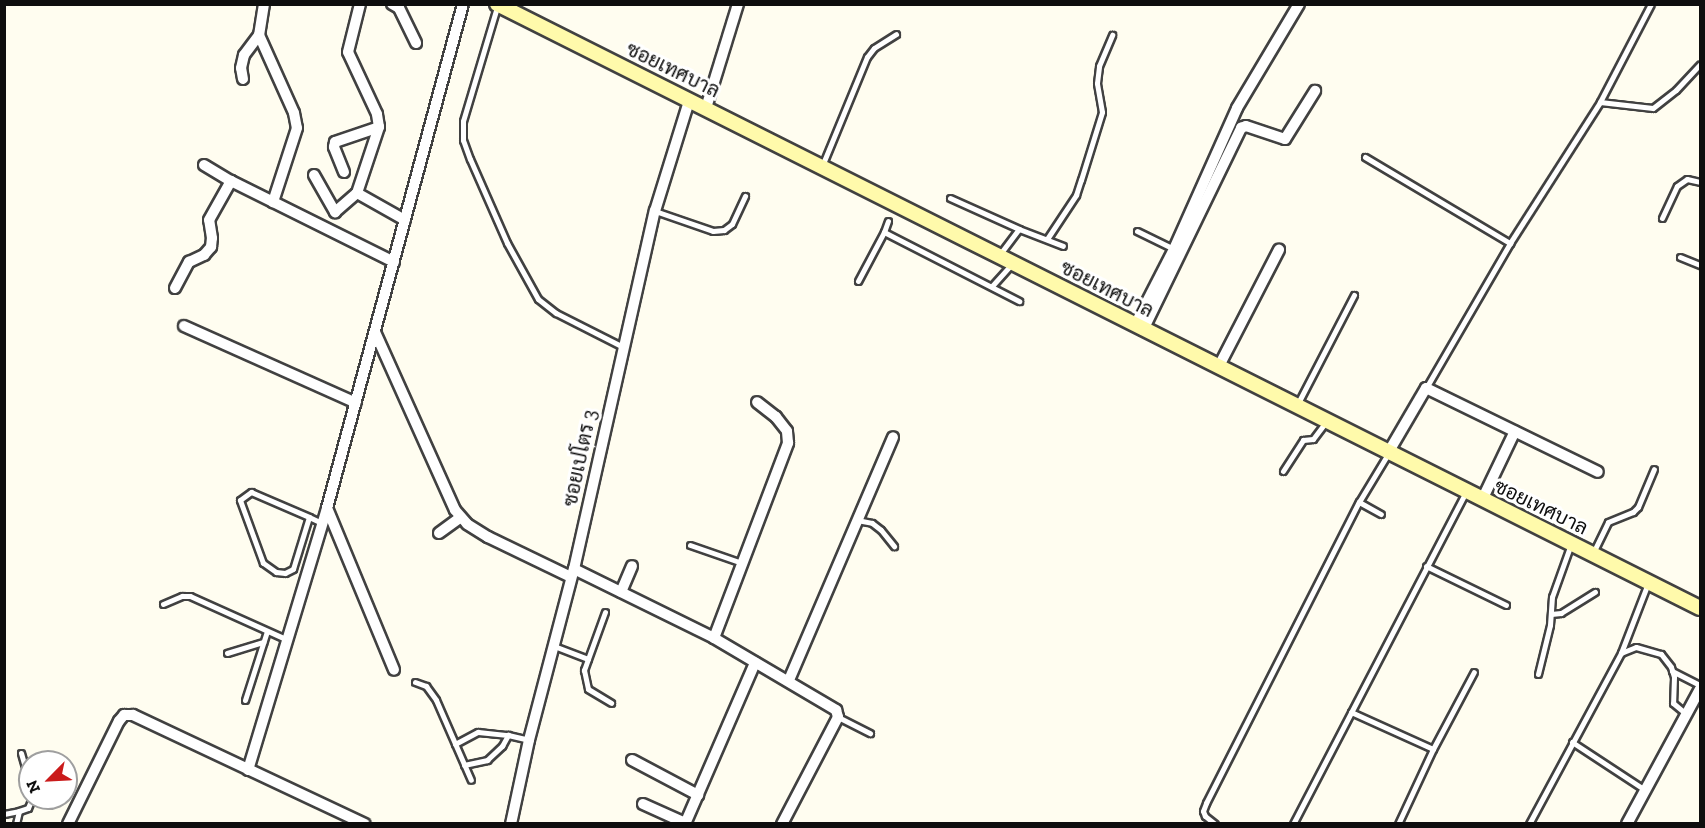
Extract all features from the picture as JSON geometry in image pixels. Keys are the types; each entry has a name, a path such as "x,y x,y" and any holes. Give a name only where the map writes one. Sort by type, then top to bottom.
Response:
{"street":[{"path":"243,79 241,68 244,55 259,35 264,4"},
{"path":"314,175 334,212 357,193 379,126 377,114 348,52 360,4"},
{"path":"392,4 399,8 416,43"},
{"path":"248,770 327,508 463,4"},
{"path":"706,108 738,4"},
{"path":"1139,327 1237,108 1299,4"},
{"name":"ซอยเทศบาล","path":"497,5 1701,608"},
{"path":"259,35 294,113 297,128 273,202"},
{"path":"1139,327 1241,128 1246,126 1285,139 1315,91"},
{"name":"ซอยเปโตร 3","path":"515,822 529,740 572,573 655,211 689,101"},
{"path":"344,172 334,147 335,142 379,126"},
{"path":"204,165 231,181 394,262"},
{"path":"175,288 189,262 204,255 210,248 212,238 209,220 231,181"},
{"path":"357,193 405,220"},
{"path":"1219,366 1279,250"},
{"path":"184,326 356,403"},
{"path":"375,332 455,510 461,517 488,537 621,592 714,638 789,680 836,710 838,717 782,824"},
{"path":"1389,453 1426,388 1598,472"},
{"path":"714,638 788,443 786,431 776,417 757,402"},
{"path":"1482,500 1515,431"},
{"path":"789,680 893,437"},
{"path":"327,508 394,670"},
{"path":"439,533 461,517"},
{"path":"621,592 632,566"},
{"path":"643,804 685,823 755,663"},
{"path":"1627,824 1701,689"},
{"path":"68,824 124,715 133,715 365,824"},
{"path":"632,760 698,795"}],"lane":[{"path":"1426,388 1510,243 1600,102 1651,4"},
{"path":"497,5 463,121 463,140 470,159 507,243 538,299 556,313 623,347"},
{"path":"822,168 867,57 874,48 896,34"},
{"path":"1047,239 1076,195 1081,180 1102,112 1097,83 1099,66 1112,35"},
{"path":"1600,102 1653,108 1676,90 1700,64"},
{"path":"1365,157 1510,243"},
{"path":"1662,218 1677,186 1688,179 1701,182"},
{"path":"655,211 713,231 723,230 732,224 745,196"},
{"path":"950,198 1019,230 1063,246"},
{"path":"858,281 888,221"},
{"path":"999,255 1019,230"},
{"path":"1137,231 1174,249"},
{"path":"884,232 1019,301"},
{"path":"1680,257 1701,265"},
{"path":"992,286 1013,262"},
{"path":"1297,407 1354,295"},
{"path":"1283,471 1303,440 1313,439 1326,422"},
{"path":"1215,824 1204,813 1206,803 1359,502 1389,453"},
{"path":"1593,555 1608,522 1633,512 1638,507 1654,469"},
{"path":"1293,824 1466,491"},
{"path":"309,517 293,569 285,573 276,572 263,563 240,500 251,492 309,517 322,523"},
{"path":"1359,502 1381,514"},
{"path":"857,520 872,523 894,546"},
{"path":"1538,674 1551,614 1552,597 1571,544"},
{"path":"690,545 742,563"},
{"path":"1426,566 1506,605"},
{"path":"1529,824 1622,652 1648,583"},
{"path":"1551,614 1561,613 1595,592"},
{"path":"163,604 182,596 190,596 288,640"},
{"path":"606,612 584,670 588,689 612,703"},
{"path":"245,700 267,631"},
{"path":"227,653 263,642"},
{"path":"554,646 588,658"},
{"path":"1622,652 1636,647 1661,654 1672,671 1673,703 1688,715"},
{"path":"1672,671 1701,685"},
{"path":"1398,824 1433,749 1474,672"},
{"path":"415,682 426,686 436,700 471,780"},
{"path":"1351,712 1433,749"},
{"path":"838,717 870,734"},
{"path":"455,744 478,732 529,740"},
{"path":"464,765 488,760 502,746 508,735"},
{"path":"1572,742 1646,790"},
{"path":"4,814 22,810"},
{"path":"16,824 19,811"}]}
